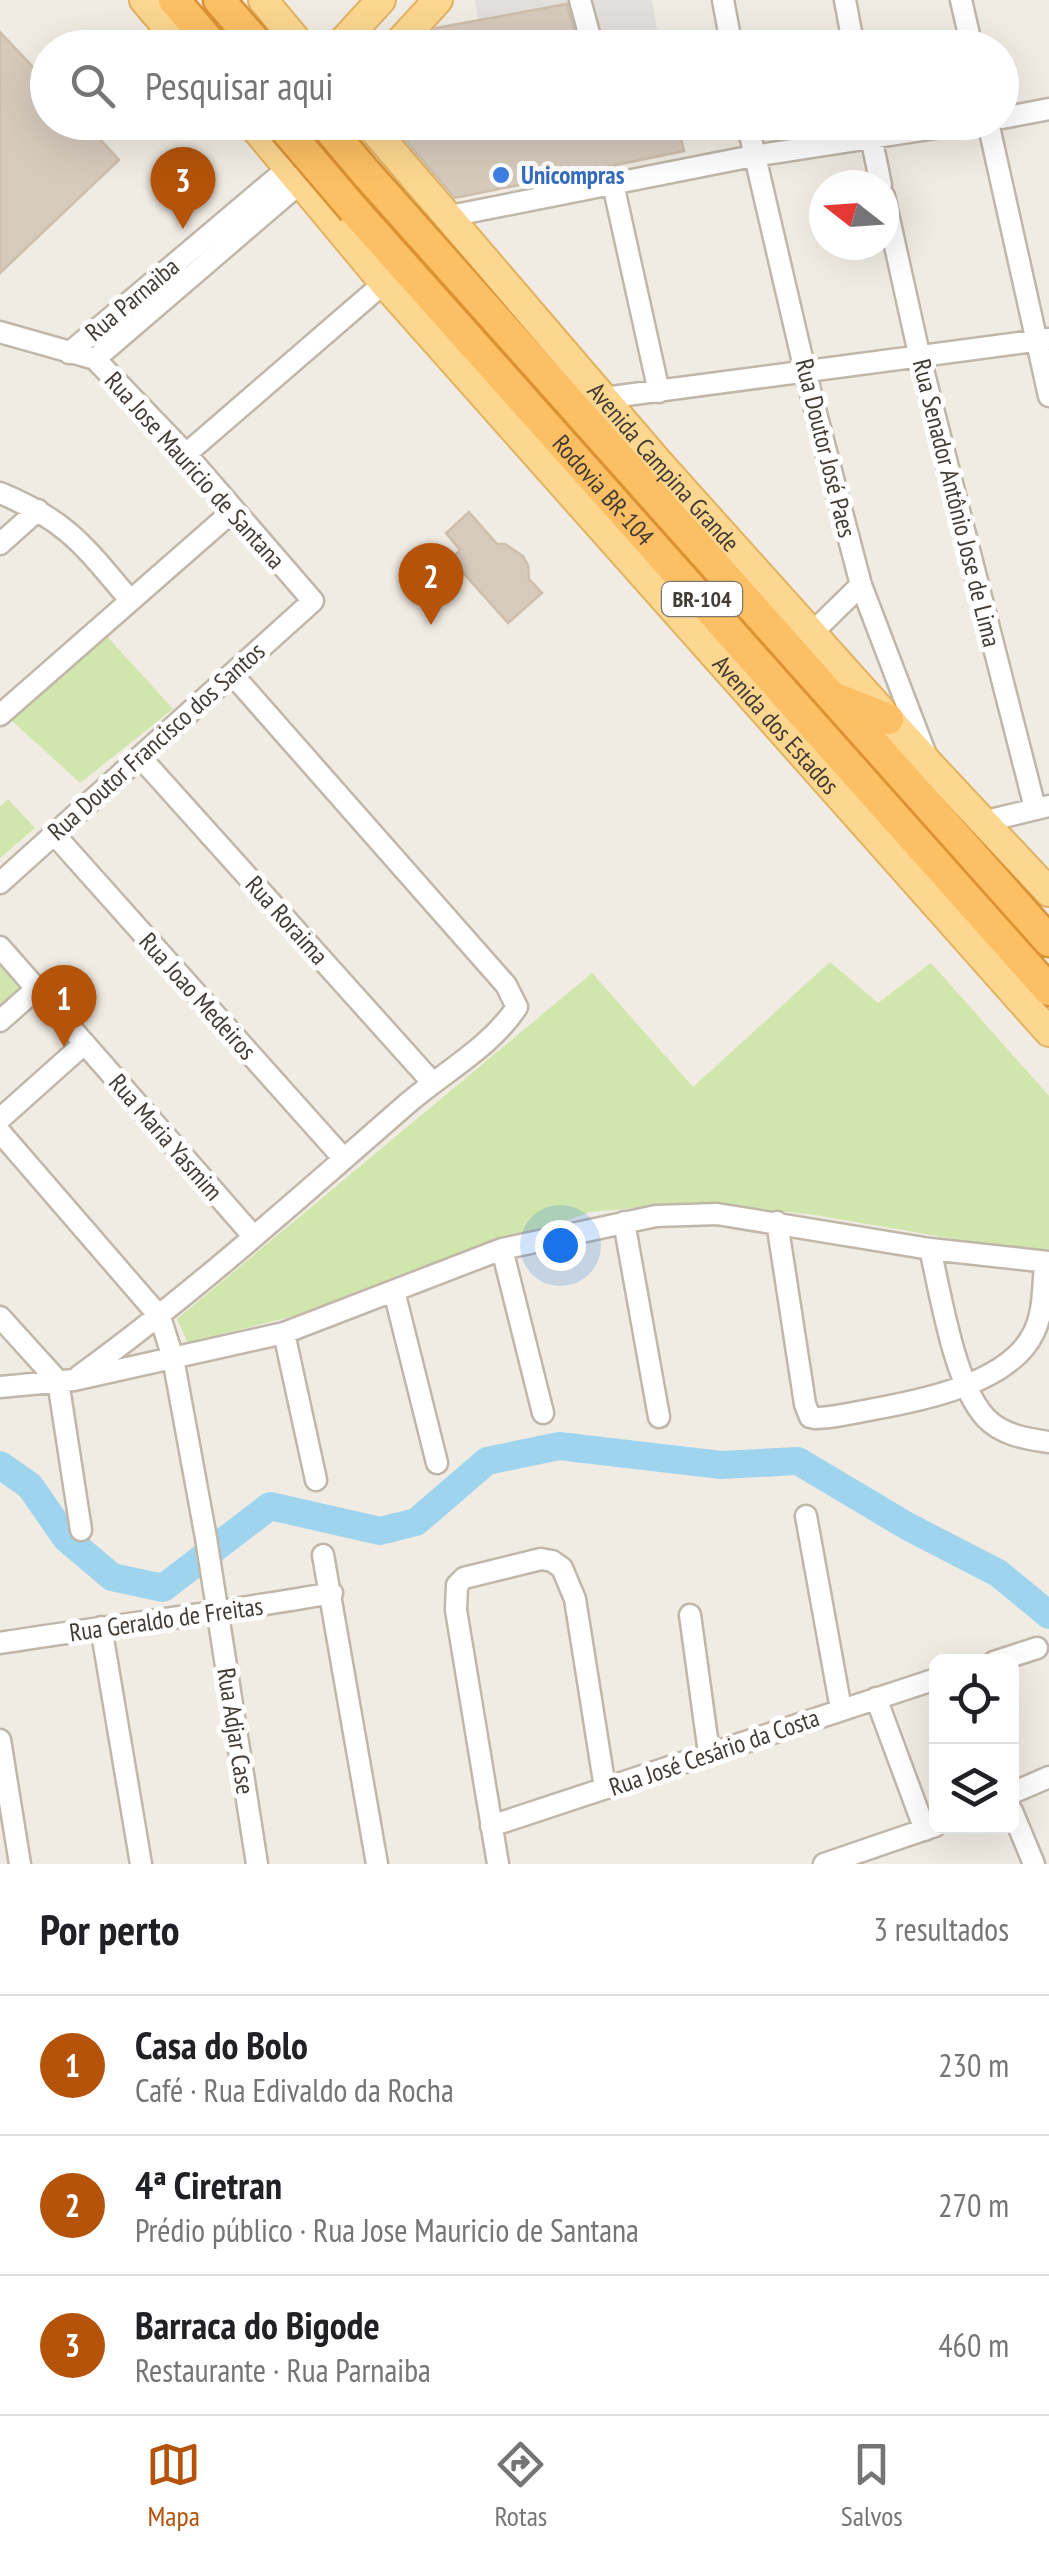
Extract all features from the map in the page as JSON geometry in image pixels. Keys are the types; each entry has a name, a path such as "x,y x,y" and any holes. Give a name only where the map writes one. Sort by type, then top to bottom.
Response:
{"highway":[{"path":"174,0 200,30"},
{"path":"220,0 245,30"},
{"name":"Rodovia BR-104","path":"294,140 1049,990"},
{"name":"Rodovia BR-104","path":"340,140 1049,940"},
{"path":"828,695 888,719"}],"main road":[{"path":"144,0 170,30"},
{"path":"262,0 287,30"},
{"path":"353,30 382,0"},
{"path":"410,30 438,0"},
{"name":"Avenida dos Estados","path":"264,140 384,283 1049,1032"},
{"path":"295,140 298,182"},
{"path":"298,182 318,140"},
{"path":"298,182 338,140"},
{"name":"Avenida Campina Grande","path":"383,140 811,634 1049,892"}],"street":[{"path":"580,0 588,30"},
{"path":"723,0 729,30"},
{"path":"845,0 851,30"},
{"path":"961,0 968,30"},
{"path":"1019,115 1049,110"},
{"name":"Rua Doutor José Paes","path":"750,140 861,585 931,766"},
{"path":"450,216 828,140"},
{"path":"872,140 879,170"},
{"path":"992,140 1042,340 1049,396"},
{"name":"Rua Parnaiba","path":"69,352 298,182"},
{"name":"Rua Parnaiba","path":"95,359 298,182"},
{"path":"613,184 659,392"},
{"name":"Rua Senador Antônio Jose de Lima","path":"898,260 919,354 1042,807"},
{"path":"186,454 384,283"},
{"name":"Rua Jose Mauricio de Santana","path":"0,332 95,359 186,454 313,601"},
{"path":"604,398 1042,340"},
{"path":"0,493 38,510 67,529 130,600"},
{"path":"0,544 38,510"},
{"path":"0,715 233,512"},
{"path":"811,634 861,585"},
{"name":"Rua Doutor Francisco dos Santos","path":"0,882 313,601"},
{"path":"66,1381 160,1317 432,1082 504,1026 516,1007 481,957 232,674"},
{"name":"Rua Roraima","path":"142,758 432,1082"},
{"path":"982,822 1042,807"},
{"name":"Rua Joao Medeiros","path":"52,833 344,1158"},
{"name":"Rua Maria Yasmim","path":"0,947 254,1237"},
{"path":"0,1021 35,990"},
{"path":"0,1119 84,1044"},
{"path":"0,1132 160,1317"},
{"path":"0,1387 66,1381 284,1333 502,1249 624,1222 682,1214 717,1214 777,1222 930,1249 1047,1262 1034,1332 1023,1349 966,1388 917,1401 810,1417 777,1222"},
{"path":"624,1222 659,1417"},
{"path":"502,1249 544,1412"},
{"path":"930,1249 966,1388 986,1418 1007,1433 1049,1442"},
{"path":"394,1291 437,1463"},
{"path":"0,1317 66,1381 81,1530"},
{"name":"Rua Adjar Case","path":"160,1317 172,1358 206,1538 258,1864"},
{"path":"284,1333 316,1480"},
{"path":"806,1516 841,1709"},
{"path":"323,1555 377,1864"},
{"path":"498,1864 456,1610 456,1585 476,1574 541,1560 562,1568 574,1599 604,1788"},
{"name":"Rua Geraldo de Freitas","path":"0,1643 218,1614 332,1593"},
{"path":"690,1615 709,1753"},
{"path":"101,1627 141,1864"},
{"path":"1018,1654 1036,1648"},
{"name":"Rua José Cesário da Costa","path":"491,1826 929,1681"},
{"path":"876,1698 929,1823"},
{"path":"0,1740 20,1864"},
{"path":"1019,1791 1049,1777"},
{"path":"1019,1828 1034,1864"},
{"path":"824,1864 879,1856 929,1829"}],"green space":[{"path":"104,633 173,709 80,783 9,718"},
{"path":"8,799 35,828 0,858 0,807"},
{"path":"5,962 28,990 0,1015 0,966"},
{"path":"830,962 878,1003 931,963 1049,1096 1049,1249 1035,1253 815,1215 700,1202 590,1212 309,1312 218,1335 191,1350 177,1319 592,973 693,1087"}],"shaded area":[{"path":"475,0 652,0 657,30 576,30 570,4 478,20"}],"building":[{"path":"567,4 574,30 434,30"},
{"path":"0,32 30,64 30,140 101,140 119,160 0,273"},
{"name":"Unicompras","path":"405,140 681,140 684,151 455,198"},
{"path":"469,512 497,544 505,544 523,556 529,579 542,593 508,623 451,559 460,550 446,533"}],"waterway":[{"path":"0,1465 30,1486 66,1538 112,1577 163,1588 270,1506 380,1531 416,1522 487,1461 559,1446 721,1465 798,1461 907,1526 998,1573 1049,1615"}],"place":[{"name":"Unicompras","path":"501,175"},
{"name":"Barraca do Bigode","path":"183,229"},
{"name":"4ª Ciretran","path":"431,625"},
{"name":"Casa do Bolo","path":"64,1047"}]}
